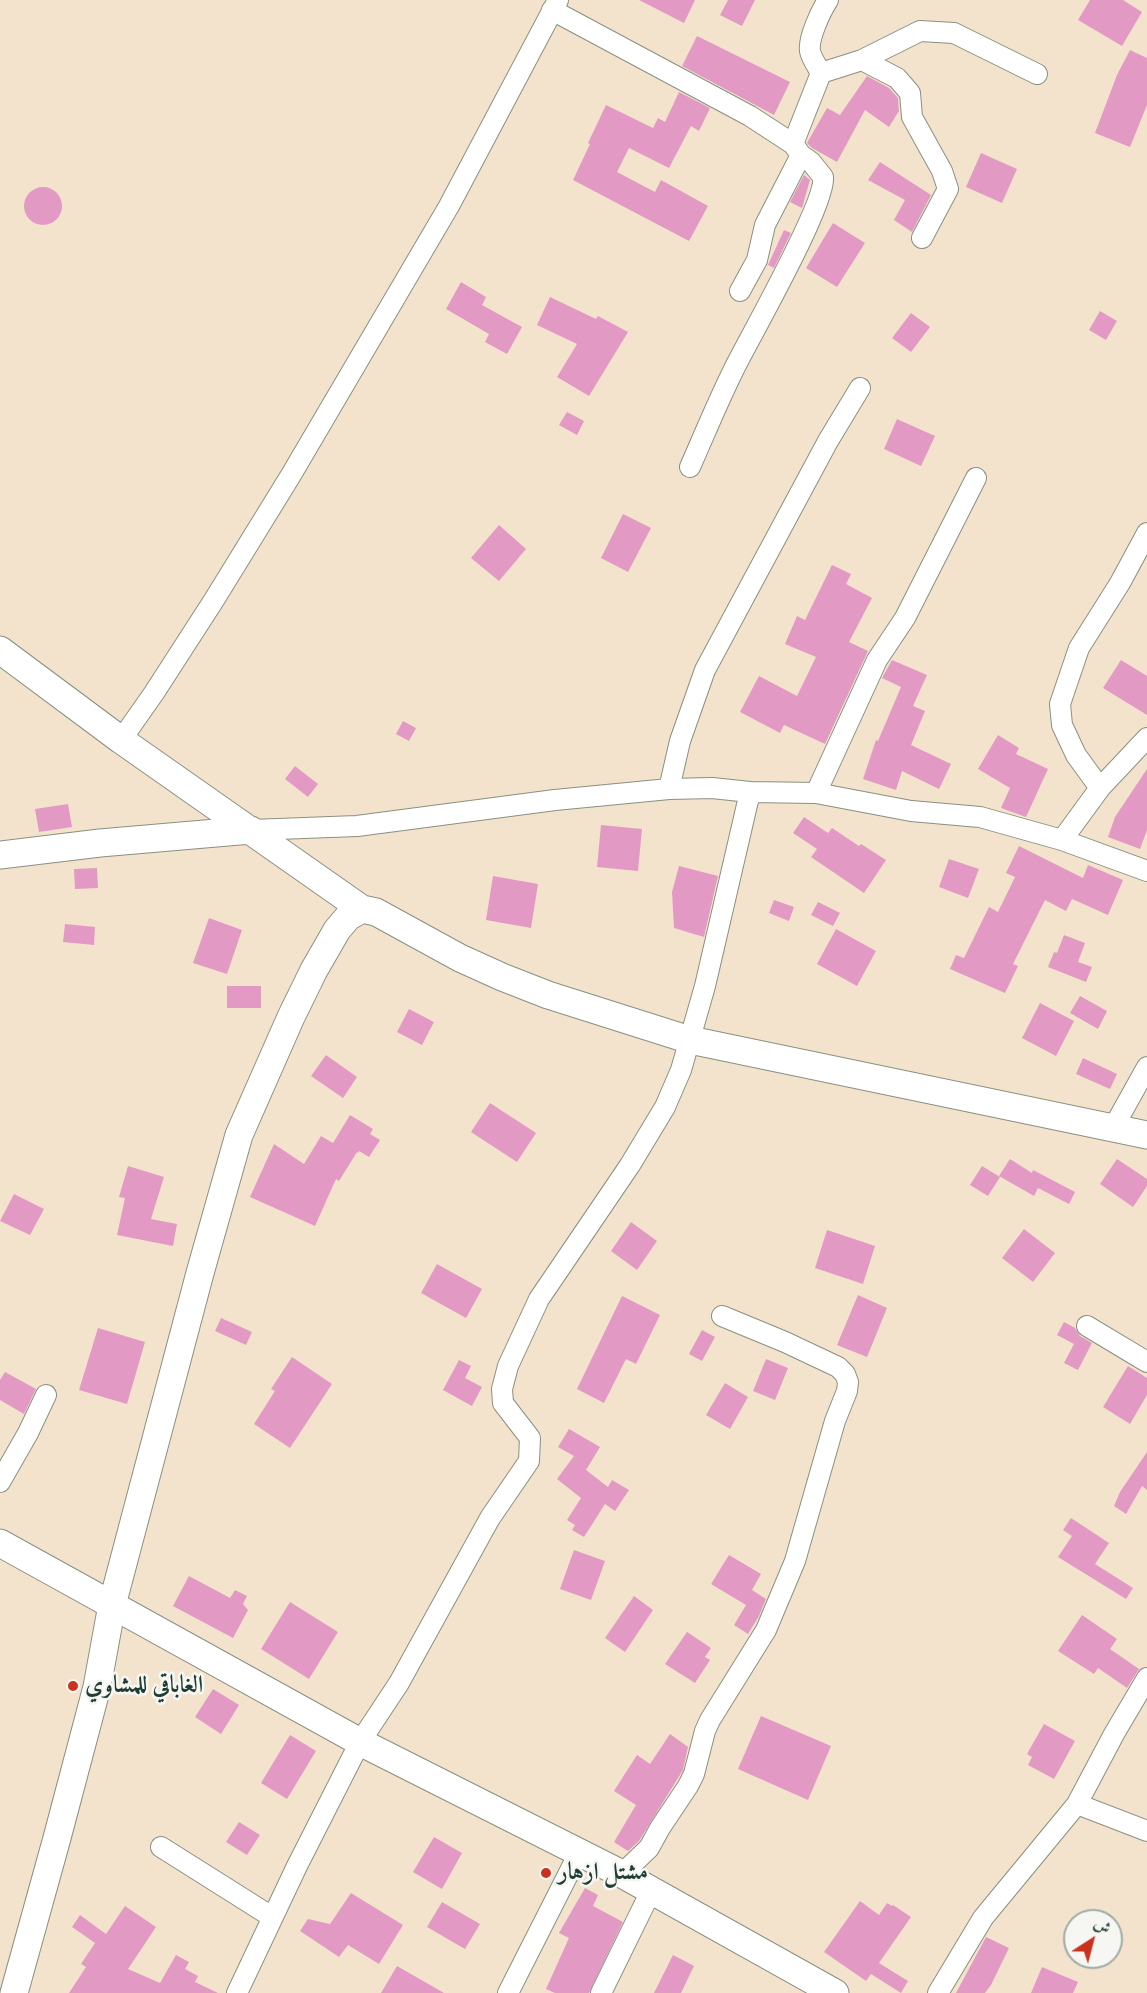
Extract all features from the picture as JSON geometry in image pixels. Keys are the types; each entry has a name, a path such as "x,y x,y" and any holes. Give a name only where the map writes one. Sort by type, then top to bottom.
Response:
{"street":[{"path":"740,291 757,260 765,225 797,149 822,73 810,51 814,29 828,0"},
{"path":"121,740 214,600 291,476 449,206 555,5 750,116 797,149 823,177 822,189 803,235 730,376 690,467"},
{"path":"822,73 862,60 920,30 954,33 1037,74"},
{"path":"862,60 897,78 910,93 912,117 942,171 948,189 922,238"},
{"path":"669,789 680,741 705,670 828,441 860,388"},
{"path":"816,793 877,660 904,618 976,478"},
{"path":"1100,788 1076,755 1062,725 1060,704 1079,648 1120,583 1147,533"},
{"path":"0,650 121,740 362,909 376,912 460,958 539,992 690,1040 1147,1135"},
{"path":"1062,840 1100,788 1147,738"},
{"path":"0,855 100,843 251,830 357,826 555,800 669,789 712,788 750,792 816,793 910,811 980,817 1062,840 1147,872"},
{"path":"237,1993 272,1917 360,1742 399,1683 490,1518 528,1461 530,1438 503,1403 502,1389 508,1366 539,1299 630,1165 664,1107 681,1070 705,986 750,792"},
{"path":"14,1993 97,1687 112,1605 239,1135 314,970 337,930 348,917 362,909"},
{"path":"1113,1128 1147,1067"},
{"path":"622,1874 649,1848 688,1786 694,1774 710,1720 766,1630 795,1561 835,1421 847,1391 848,1382 838,1367 722,1316"},
{"path":"1087,1326 1147,1362"},
{"path":"0,1482 46,1395"},
{"path":"0,1543 360,1742 622,1874 835,1993"},
{"path":"938,1993 983,1918 1077,1804 1147,1678"},
{"path":"1077,1804 1147,1831"},
{"path":"161,1847 272,1917"},
{"path":"508,1993 579,1853"},
{"path":"601,1993 651,1891"}],"building":[{"path":"639,0 695,0 684,23"},
{"path":"728,0 755,0 742,26 720,15"},
{"path":"1090,0 1123,0 1142,12 1122,46 1078,20"},
{"path":"697,36 790,82 774,115 682,66"},
{"path":"1130,50 1147,58 1147,105 1130,147 1095,133 1117,75"},
{"path":"867,76 889,88 898,98 899,111 889,127 865,110 837,162 807,143 827,108 840,115"},
{"path":"679,92 710,108 699,131 691,126 669,168 629,148 617,172 655,192 661,180 708,206 689,241 573,180 606,105 653,128 658,118 665,122"},
{"path":"981,153 1017,169 1002,203 966,187"},
{"path":"880,162 931,195 912,232 894,220 905,200 868,180"},
{"path":"804,175 810,180 802,208 790,202"},
{"path":"43,187 50,188 56,193 61,199 61,213 56,219 50,224 43,225 36,224 30,219 25,213 24,206 25,199 30,193 36,188"},
{"path":"833,223 865,243 837,287 806,268"},
{"path":"784,230 791,233 774,268 768,265"},
{"path":"461,282 486,297 482,305 522,327 507,354 485,342 489,334 446,309"},
{"path":"550,297 596,319 598,316 628,332 589,396 557,377 577,344 537,325"},
{"path":"1100,311 1117,321 1106,340 1089,330"},
{"path":"911,313 930,327 911,352 892,338"},
{"path":"567,412 584,421 577,435 559,425"},
{"path":"897,419 935,436 921,466 884,449"},
{"path":"623,514 651,528 628,572 601,558"},
{"path":"499,525 526,549 499,581 471,558"},
{"path":"832,565 851,574 846,584 872,598 849,642 868,651 825,744 784,725 780,733 740,712 759,676 797,696 816,657 785,644 797,616 805,620"},
{"path":"892,660 927,675 913,706 925,711 911,745 951,764 939,789 902,771 896,790 863,779 876,740 878,741 901,687 882,678"},
{"path":"1121,660 1147,676 1147,715 1103,688"},
{"path":"403,721 416,728 409,741 396,734"},
{"path":"998,735 1019,748 1016,754 1048,769 1026,817 1001,808 1010,788 978,769"},
{"path":"295,766 318,784 308,797 285,779"},
{"path":"1147,769 1147,830 1140,849 1108,837 1115,817"},
{"path":"68,804 72,827 39,832 35,809"},
{"path":"804,817 828,833 832,828 886,860 864,893 811,857 817,849 793,833"},
{"path":"601,825 642,829 638,871 597,867"},
{"path":"1019,846 1083,878 1088,865 1123,880 1108,915 1072,899 1066,911 1045,900 1013,964 1018,966 1005,993 950,969 956,955 964,958 989,907 998,912 1015,877 1006,873"},
{"path":"949,859 979,869 968,898 939,887"},
{"path":"679,866 718,876 704,937 674,928 672,892"},
{"path":"97,868 98,888 75,889 74,869"},
{"path":"493,876 538,884 531,928 486,920"},
{"path":"774,900 794,907 789,921 769,913"},
{"path":"818,902 840,913 833,926 811,915"},
{"path":"209,918 242,930 227,974 193,963"},
{"path":"65,924 95,927 94,945 63,942"},
{"path":"836,929 876,951 857,986 817,964"},
{"path":"1064,935 1085,943 1078,962 1092,967 1086,982 1048,967"},
{"path":"227,986 261,986 261,1008 227,1008"},
{"path":"1080,996 1107,1011 1098,1029 1070,1013"},
{"path":"1040,1003 1074,1021 1056,1056 1022,1038"},
{"path":"409,1009 434,1022 422,1045 397,1032"},
{"path":"326,1055 357,1077 343,1098 311,1076"},
{"path":"1083,1058 1117,1074 1110,1089 1076,1074"},
{"path":"490,1103 536,1133 517,1162 471,1132"},
{"path":"350,1115 373,1129 370,1134 380,1140 369,1157 357,1152 339,1181 336,1179 315,1226 250,1197 274,1144 304,1164 321,1136 333,1143"},
{"path":"1010,1159 1032,1173 1033,1170 1075,1192 1069,1204 1038,1188 1034,1196 999,1176"},
{"path":"1117,1159 1147,1179 1147,1186 1133,1207 1100,1184"},
{"path":"128,1166 164,1177 151,1219 177,1224 173,1246 117,1235 125,1198 119,1197"},
{"path":"982,1166 1000,1177 988,1196 970,1185"},
{"path":"14,1194 44,1209 30,1235 0,1221"},
{"path":"631,1222 657,1241 637,1270 611,1251"},
{"path":"1024,1229 1055,1253 1033,1282 1002,1258"},
{"path":"827,1230 875,1246 863,1284 815,1268"},
{"path":"437,1264 482,1289 466,1318 421,1293"},
{"path":"858,1295 887,1308 867,1357 837,1345"},
{"path":"622,1296 660,1315 636,1364 626,1359 604,1403 577,1389"},
{"path":"221,1318 252,1332 246,1345 215,1331"},
{"path":"1064,1322 1075,1328 1080,1336 1092,1343 1078,1370 1064,1363 1074,1344 1057,1335"},
{"path":"98,1328 145,1342 127,1404 79,1390"},
{"path":"702,1330 715,1337 702,1361 689,1354"},
{"path":"292,1357 332,1384 290,1448 254,1424 275,1391 271,1389"},
{"path":"766,1359 788,1368 775,1400 753,1391"},
{"path":"459,1360 471,1366 465,1378 482,1387 472,1406 443,1390"},
{"path":"1128,1366 1147,1378 1147,1395 1130,1424 1103,1407"},
{"path":"5,1372 36,1389 24,1414 0,1400 0,1380"},
{"path":"725,1383 748,1397 730,1429 706,1415"},
{"path":"569,1429 600,1447 586,1470 608,1487 612,1480 629,1490 615,1511 605,1504 584,1537 572,1530 575,1525 567,1520 581,1498 557,1479 574,1456 558,1447"},
{"path":"1147,1452 1147,1490 1142,1486 1126,1514 1114,1506 1120,1492"},
{"path":"1071,1518 1109,1543 1095,1564 1133,1588 1126,1599 1058,1557 1072,1536 1063,1530"},
{"path":"574,1550 605,1561 591,1600 560,1589"},
{"path":"729,1555 761,1574 752,1590 766,1599 748,1634 734,1625 746,1605 711,1584"},
{"path":"189,1576 230,1598 235,1590 247,1596 243,1604 248,1610 233,1638 173,1606"},
{"path":"634,1596 653,1610 625,1652 605,1638"},
{"path":"290,1602 338,1632 309,1679 261,1649"},
{"path":"1082,1615 1117,1639 1110,1649 1139,1669 1127,1688 1098,1668 1094,1674 1058,1651"},
{"path":"687,1632 711,1648 705,1657 710,1660 695,1683 665,1664"},
{"path":"213,1689 239,1705 221,1734 195,1717"},
{"path":"761,1716 831,1746 808,1800 738,1769"},
{"path":"1044,1724 1075,1741 1054,1779 1028,1765 1032,1757 1027,1754"},
{"path":"670,1734 688,1747 683,1770 639,1841 628,1851 614,1842 636,1805 614,1791 637,1755 650,1764"},
{"path":"290,1735 316,1751 287,1799 261,1783"},
{"path":"239,1822 260,1835 247,1855 226,1842"},
{"path":"434,1837 462,1853 442,1889 413,1872"},
{"path":"585,1888 598,1895 593,1906 623,1922 589,1993 555,1993 546,1989 569,1938 559,1933"},
{"path":"351,1893 403,1925 379,1964 348,1945 339,1957 300,1931 308,1919 330,1924"},
{"path":"860,1901 879,1915 887,1903 911,1917 879,1963 908,1981 901,1993 871,1974 866,1981 824,1952"},
{"path":"442,1902 480,1924 465,1949 427,1927"},
{"path":"125,1906 156,1927 128,1969 160,1983 176,1955 189,1962 185,1969 198,1976 195,1982 218,1993 69,1993 86,1967 81,1964 95,1943 72,1927 80,1915 106,1934"},
{"path":"986,1937 1009,1948 991,1985 985,1993 956,1993"},
{"path":"673,1955 694,1966 681,1993 654,1993"},
{"path":"397,1966 444,1993 381,1993"},
{"path":"1042,1967 1078,1982 1073,1993 1031,1993"}],"place":[{"name":"الغاباقي للمشاوي","path":"73,1686"},
{"name":"مشتل ازهار","path":"546,1873"}]}
